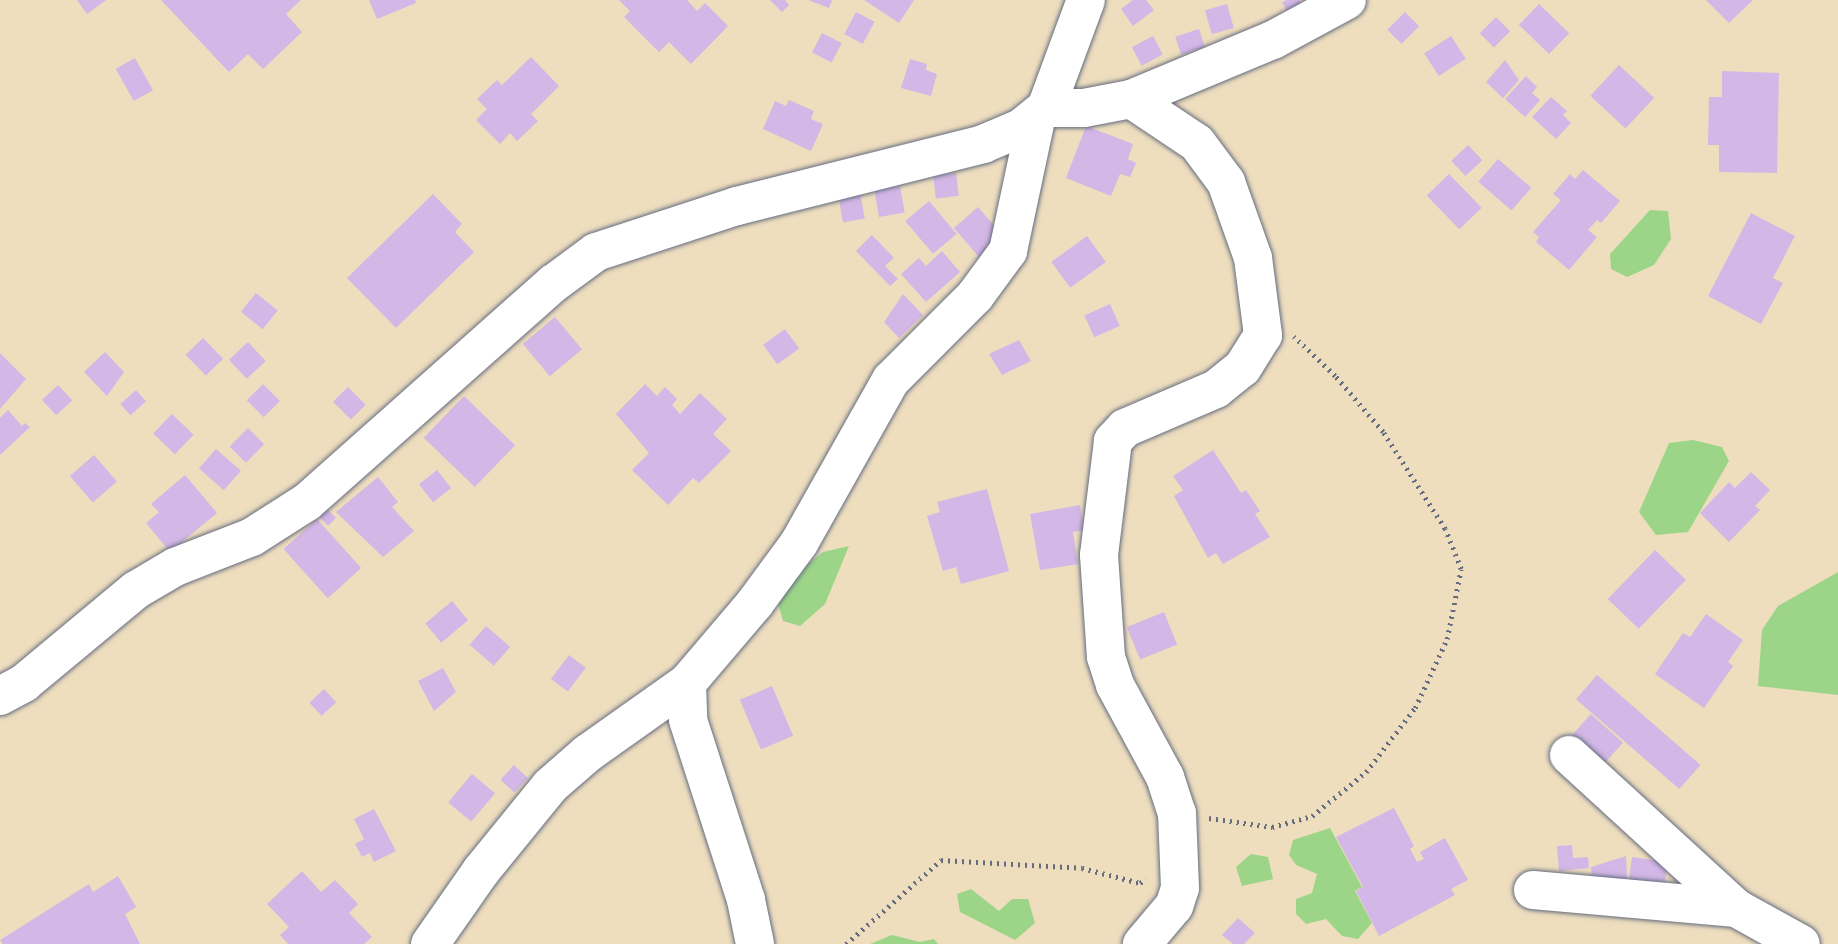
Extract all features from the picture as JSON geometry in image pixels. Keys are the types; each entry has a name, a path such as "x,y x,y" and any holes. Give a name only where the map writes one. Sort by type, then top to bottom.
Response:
{"street":[{"path":"430,944 481,871 550,786 588,753 687,683 716,654 799,543 891,380 993,276 1008,251 1041,113 1086,0"},
{"path":"0,696 24,683 136,590 175,567 252,537 307,502 554,283 596,252 827,179 983,144 1041,113 1131,99 1273,40 1347,0"},
{"path":"1131,99 1197,143 1226,182 1253,258 1263,335 1242,368 1216,389 1125,428 1113,440 1099,555 1104,644 1115,685 1165,777 1177,813 1180,852 1180,888 1174,906 1142,944"},
{"path":"687,683 688,720 746,900 755,944"},
{"path":"1569,755 1736,908 1801,944"},
{"path":"1533,890 1736,908"}],"path":[{"path":"1177,813 1272,827 1312,816 1366,772 1415,708 1447,639 1461,569 1445,528 1424,492 1343,385 1296,337 1263,335"},
{"path":"846,944 941,860 1082,868 1140,883 1180,852"}],"green space":[{"path":"1650,210 1668,211 1671,239 1654,265 1627,277 1611,269 1610,254"},
{"path":"1693,440 1722,447 1729,461 1688,532 1656,535 1639,512 1669,443"},
{"path":"849,546 825,604 800,626 783,621 777,600 795,574 823,552"},
{"path":"1838,572 1838,695 1758,686 1762,630 1778,606"},
{"path":"1330,828 1362,887 1355,891 1372,923 1358,939 1342,936 1326,919 1306,924 1296,914 1296,899 1312,893 1317,874 1296,865 1289,855 1293,840"},
{"path":"1251,854 1268,857 1273,879 1242,886 1236,867"},
{"path":"971,889 999,911 1012,899 1028,899 1035,923 1015,940 960,912 957,894"},
{"path":"892,935 920,942 934,939 938,944 870,944"}],"building":[{"path":"77,0 106,0 87,14"},
{"path":"161,0 301,0 286,14 302,32 263,69 248,54 229,72"},
{"path":"369,0 415,0 416,3 377,19"},
{"path":"619,0 687,0 697,11 705,3 728,26 691,64 669,42 659,52 624,17 630,11"},
{"path":"770,0 785,0 789,5 782,12"},
{"path":"808,0 832,0 829,8"},
{"path":"864,0 914,0 899,23"},
{"path":"1133,0 1146,0 1154,10 1133,26 1121,9"},
{"path":"1299,0 1302,7 1289,15 1282,2"},
{"path":"1706,0 1753,0 1729,23"},
{"path":"1227,4 1234,28 1212,34 1205,10"},
{"path":"1539,4 1569,33 1549,54 1519,25"},
{"path":"856,12 875,22 863,44 844,34"},
{"path":"1405,12 1419,26 1401,44 1387,30"},
{"path":"1496,17 1510,31 1494,47 1480,33"},
{"path":"1199,29 1205,47 1181,55 1175,37"},
{"path":"822,33 842,43 832,63 812,53"},
{"path":"1153,36 1163,55 1142,66 1132,47"},
{"path":"1451,36 1466,59 1439,76 1424,53"},
{"path":"531,57 559,86 531,114 538,121 517,141 510,133 500,144 476,120 487,109 477,99 497,80 502,85"},
{"path":"135,58 153,90 134,101 116,69"},
{"path":"910,59 927,64 926,70 937,74 931,96 901,88"},
{"path":"1505,60 1519,80 1503,98 1486,82"},
{"path":"1619,65 1654,98 1625,128 1590,96"},
{"path":"1722,71 1779,73 1777,173 1719,172 1719,145 1708,145 1709,97 1722,97"},
{"path":"1526,76 1537,87 1532,93 1540,100 1525,117 1505,99"},
{"path":"1551,97 1567,111 1563,115 1571,123 1556,139 1532,117"},
{"path":"789,100 814,111 811,119 823,124 811,151 763,129 775,101 786,106"},
{"path":"1086,126 1133,144 1128,159 1136,163 1130,177 1120,174 1111,196 1066,178"},
{"path":"1468,145 1482,160 1466,176 1451,161"},
{"path":"1498,159 1531,188 1512,211 1478,182"},
{"path":"1583,170 1620,201 1601,223 1597,220 1588,230 1597,237 1569,270 1536,242 1539,237 1533,232 1561,200 1553,194 1570,174 1575,179"},
{"path":"956,173 959,196 936,199 933,176"},
{"path":"1449,174 1482,208 1459,229 1427,196"},
{"path":"900,186 905,213 879,217 874,191"},
{"path":"860,192 865,219 843,222 838,196"},
{"path":"433,194 462,224 455,232 474,252 396,328 347,278"},
{"path":"929,201 957,234 933,254 905,221"},
{"path":"978,207 1005,238 981,259 954,228"},
{"path":"1751,213 1795,236 1773,278 1783,283 1761,324 1708,296"},
{"path":"872,235 894,258 885,266 898,279 890,286 856,251"},
{"path":"1087,236 1106,262 1070,288 1051,262"},
{"path":"942,251 960,272 926,302 901,274 919,258 926,266"},
{"path":"256,293 278,311 263,329 241,312"},
{"path":"903,294 923,315 899,338 884,322"},
{"path":"1110,304 1120,326 1094,337 1084,315"},
{"path":"555,317 582,349 550,376 523,344"},
{"path":"785,329 799,348 777,364 763,345"},
{"path":"203,338 223,359 206,376 186,355"},
{"path":"1019,340 1031,361 1002,375 989,354"},
{"path":"248,342 266,361 247,379 229,360"},
{"path":"105,352 124,372 107,396 84,372"},
{"path":"0,353 26,379 0,409"},
{"path":"263,384 280,401 264,417 247,400"},
{"path":"645,384 657,396 665,387 677,399 672,405 680,414 700,393 727,419 713,434 731,451 699,483 693,478 668,505 632,470 649,453 616,414"},
{"path":"58,385 72,400 56,415 42,400"},
{"path":"348,387 366,405 351,420 333,402"},
{"path":"136,390 146,401 130,415 120,404"},
{"path":"464,396 515,445 475,487 424,438"},
{"path":"8,410 22,426 25,423 30,427 0,455 0,418"},
{"path":"172,414 194,435 175,454 153,433"},
{"path":"248,428 264,444 246,463 230,446"},
{"path":"216,449 241,471 224,490 199,469"},
{"path":"1213,450 1241,493 1246,490 1260,511 1255,514 1270,537 1223,564 1216,553 1208,558 1174,496 1183,490 1173,476"},
{"path":"94,455 117,481 93,502 70,476"},
{"path":"437,470 451,488 433,502 419,484"},
{"path":"1751,472 1770,490 1755,506 1760,510 1729,542 1700,513 1729,482 1735,488"},
{"path":"185,475 217,513 170,552 146,523 159,512 151,504"},
{"path":"378,477 398,502 392,507 414,531 383,557 336,512"},
{"path":"987,489 1009,571 961,584 956,567 943,571 927,516 940,512 937,502"},
{"path":"1080,505 1084,530 1073,532 1078,564 1040,570 1030,514"},
{"path":"326,508 336,518 328,526 318,516"},
{"path":"317,519 361,568 328,598 284,549"},
{"path":"1655,550 1686,580 1639,629 1608,599"},
{"path":"452,601 468,620 441,643 425,623"},
{"path":"1164,612 1177,644 1140,659 1127,627"},
{"path":"1706,614 1743,640 1728,662 1733,666 1704,708 1655,674 1683,633 1690,637"},
{"path":"486,626 510,647 494,666 470,645"},
{"path":"569,655 586,668 568,692 551,679"},
{"path":"443,668 456,692 434,711 418,681"},
{"path":"1597,675 1700,765 1679,789 1576,699"},
{"path":"772,686 793,736 761,749 740,700"},
{"path":"324,689 336,702 322,716 309,703"},
{"path":"1591,714 1623,743 1595,774 1563,745"},
{"path":"514,765 528,778 514,793 500,780"},
{"path":"472,774 495,793 471,822 448,802"},
{"path":"1394,808 1414,846 1410,849 1417,862 1424,859 1420,852 1445,838 1468,880 1451,889 1455,895 1379,936 1356,891 1363,887 1336,837"},
{"path":"374,809 396,851 374,862 370,853 362,857 355,844 364,839 354,819"},
{"path":"1572,845 1573,858 1588,857 1589,868 1559,871 1557,846"},
{"path":"1626,856 1627,880 1592,881 1591,867"},
{"path":"1632,857 1668,862 1664,886 1629,881"},
{"path":"302,871 321,892 335,880 358,904 349,913 372,937 364,944 288,944 280,935 289,927 267,904"},
{"path":"118,876 136,907 125,914 140,944 3,944 0,940 89,884 93,892"},
{"path":"1238,918 1255,933 1244,944 1233,944 1222,935"}]}
